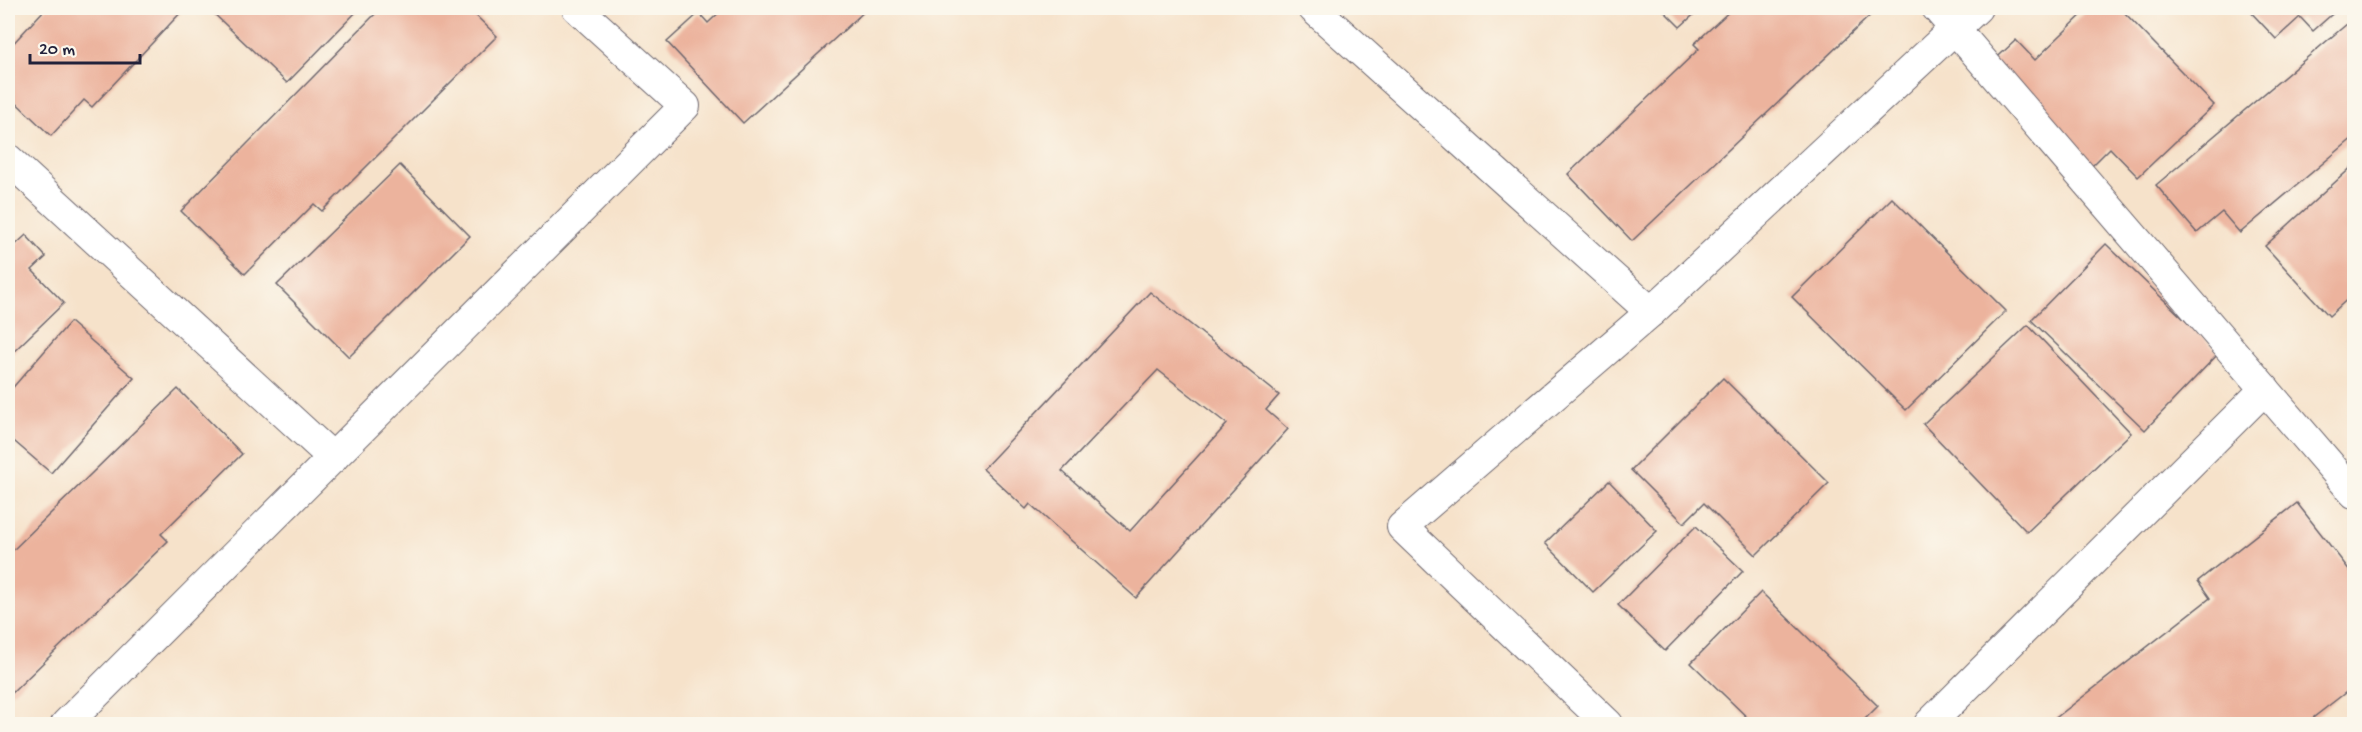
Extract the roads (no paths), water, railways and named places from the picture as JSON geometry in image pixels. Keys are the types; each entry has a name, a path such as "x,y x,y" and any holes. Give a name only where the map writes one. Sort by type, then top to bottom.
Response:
{"street":[{"path":"66,724 685,106 577,8"},
{"path":"1313,8 1650,312"},
{"path":"1608,724 1402,527 1650,312 1946,18 1977,8"},
{"path":"1946,18 2355,493"},
{"path":"8,159 333,458"},
{"path":"1929,724 2265,388"}]}
